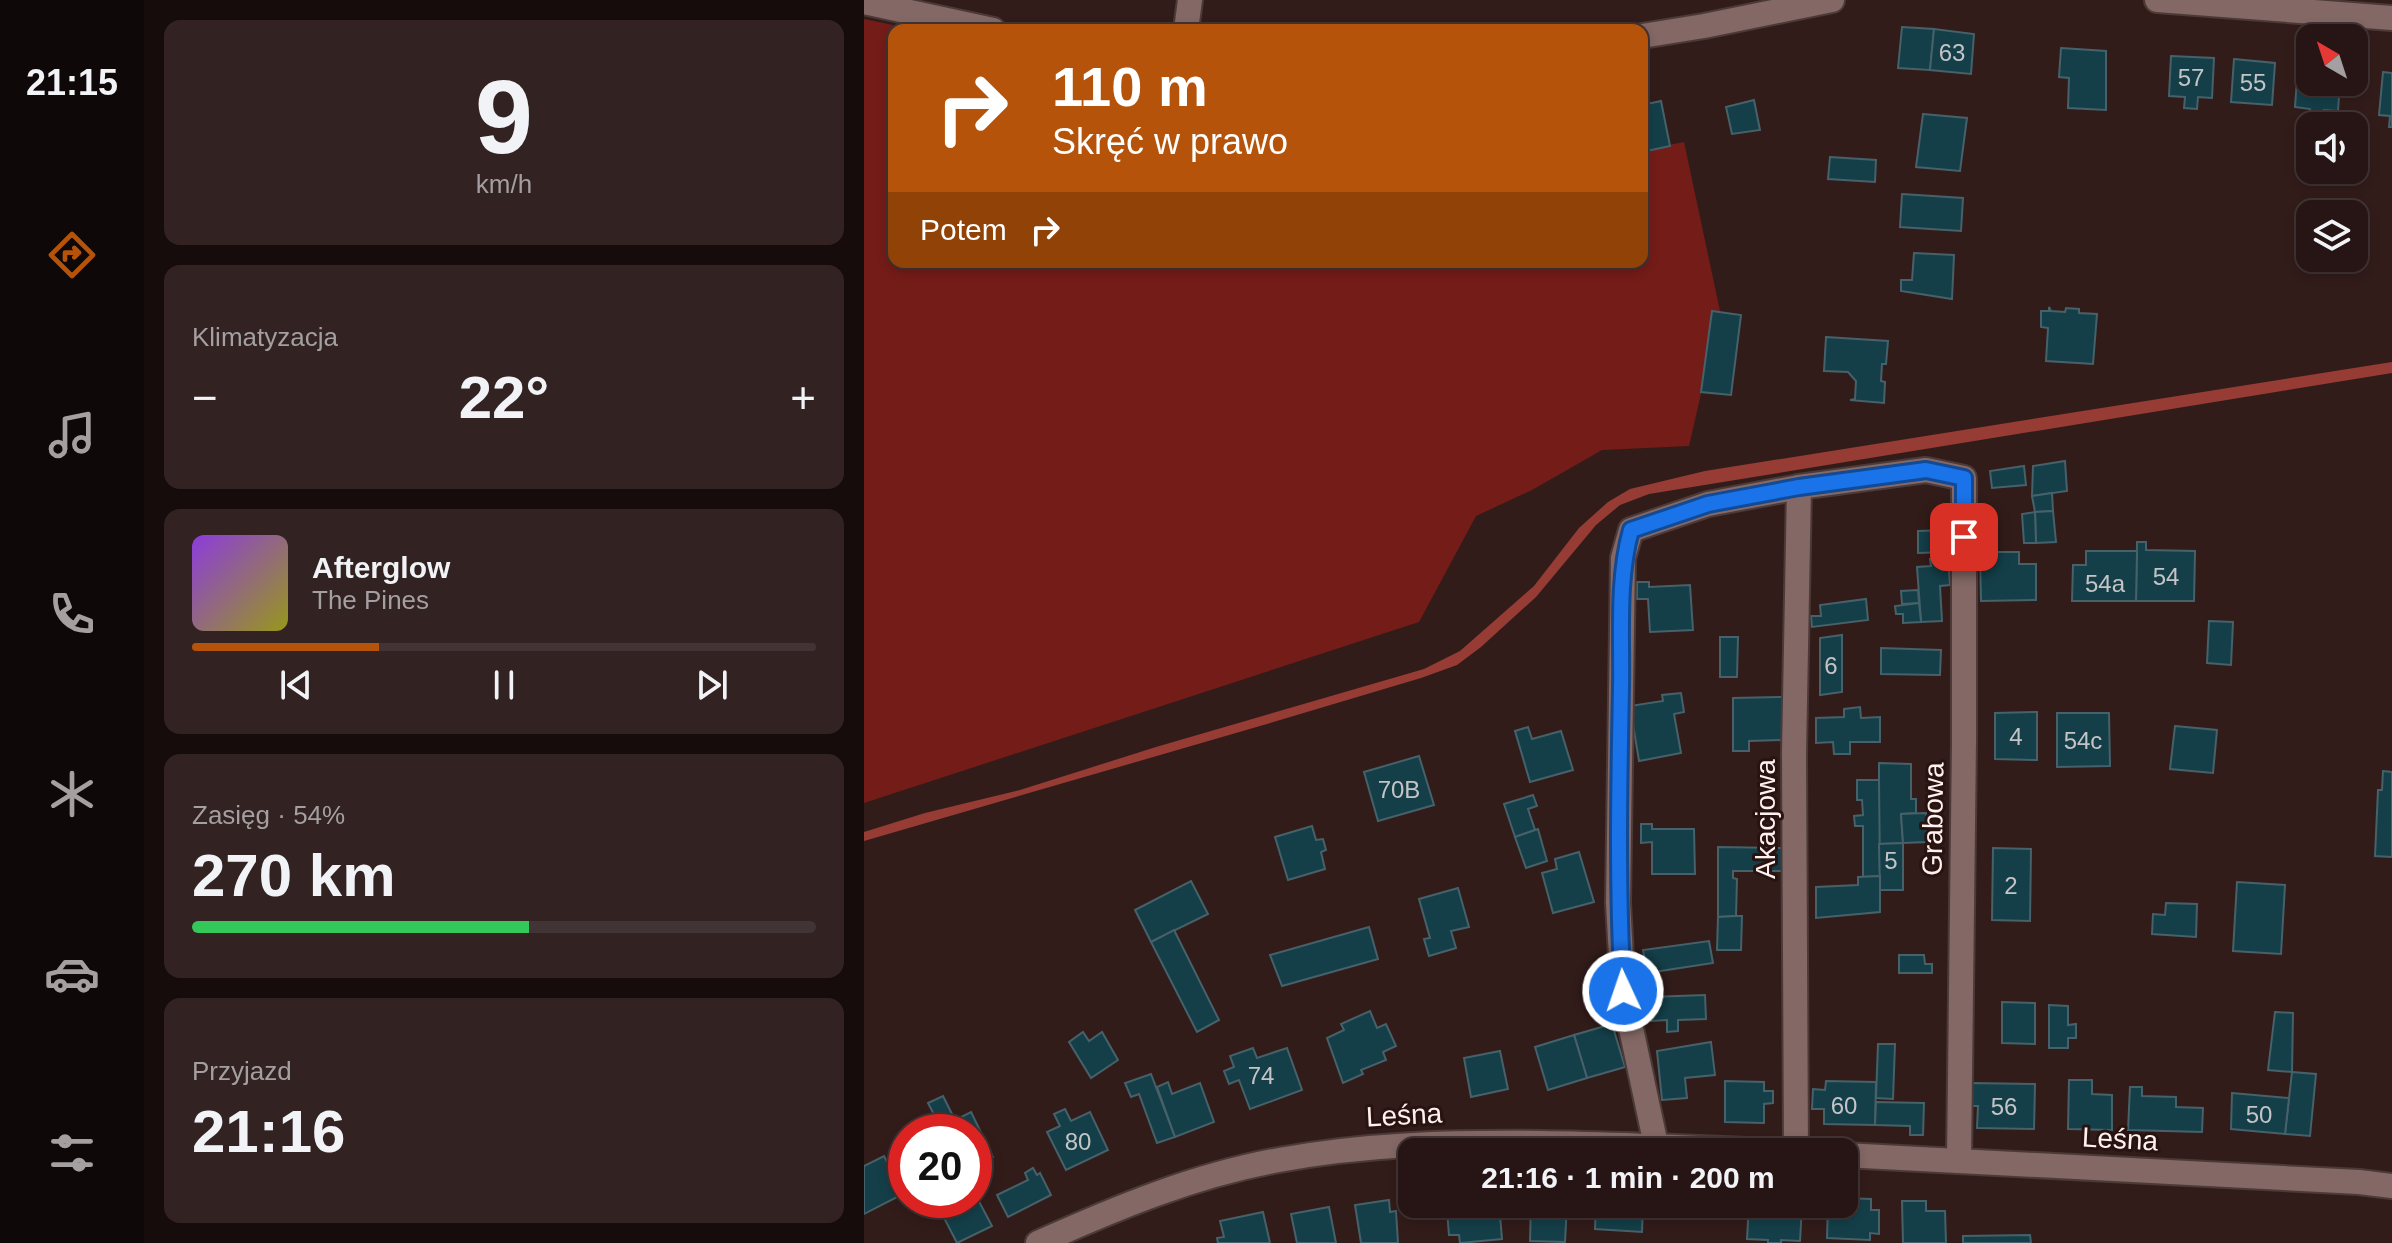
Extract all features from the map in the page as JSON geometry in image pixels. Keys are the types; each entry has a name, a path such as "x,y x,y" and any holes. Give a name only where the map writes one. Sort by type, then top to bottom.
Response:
{"street":[{"path":"1187,24 1190,0"},
{"path":"1648,35 1783,5 1832,0"},
{"path":"2157,0 2392,18"},
{"path":"864,2 965,24"},
{"name":"Grabowa","path":"1799,487 1926,470 1964,478 1959,1161"},
{"path":"1654,1138 1623,991 1618,889 1623,558 1631,530 1708,504 1799,487"},
{"name":"Akacjowa","path":"1796,1138 1794,754 1799,487"},
{"name":"Leśna","path":"1038,1243 1120,1206 1185,1184 1292,1158 1398,1145"},
{"name":"Leśna","path":"1858,1156 2392,1186"}],"shaded area":[{"path":"864,19 888,24 888,268 1648,268 1648,149 1684,142 1720,311 1689,446 1602,450 1532,490 1476,516 1419,622 864,803"},
{"path":"2392,362 2392,373 1649,494 1620,505 1596,525 1536,597 1457,665 1260,726 864,841 864,832 925,813 1020,790 1424,669 1460,651 1534,586 1579,528 1608,502 1630,489 1705,471"}],"building":[{"path":"1902,27 1934,29 1930,70 1898,68"},
{"path":"1934,29 1974,34 1971,74 1930,70"},
{"path":"2061,48 2106,51 2106,110 2068,108 2069,78 2059,77"},
{"path":"2171,56 2214,58 2212,98 2198,97 2197,109 2184,108 2185,97 2169,96"},
{"path":"2234,59 2275,63 2272,105 2231,102"},
{"path":"2383,72 2392,73 2392,127 2389,127 2390,116 2379,115"},
{"path":"2296,93 2296,96 2339,96 2338,111 2310,112 2310,109 2295,107"},
{"path":"1754,100 1760,130 1732,134 1726,107"},
{"path":"1661,101 1670,146 1648,151 1648,104"},
{"path":"1923,114 1967,118 1960,171 1916,167"},
{"path":"1830,157 1876,160 1875,182 1828,179"},
{"path":"1902,194 1963,198 1961,231 1900,227"},
{"path":"1914,253 1954,255 1952,299 1901,291 1901,280 1912,280"},
{"path":"2049,307 2051,311 2065,312 2066,308 2079,309 2079,313 2097,314 2093,364 2046,361 2048,328 2041,327 2041,311 2049,311"},
{"path":"1712,311 1741,315 1731,395 1701,392"},
{"path":"1826,337 1888,341 1886,364 1882,364 1884,403 1850,400 1855,399 1856,381 1848,372 1824,371"},
{"path":"2065,461 2067,491 2032,496 2033,466"},
{"path":"2024,466 2026,485 1992,488 1990,471"},
{"path":"2052,493 2053,511 2035,512 2032,496"},
{"path":"2053,511 2056,542 2036,543 2035,512"},
{"path":"2035,512 2036,543 2024,543 2022,514"},
{"path":"1946,530 1947,552 1918,553 1918,531"},
{"path":"2137,542 2146,542 2146,550 2195,551 2194,601 2136,601"},
{"path":"2086,551 2137,551 2136,601 2072,601 2073,565 2086,565"},
{"path":"1980,552 2019,552 2019,564 2036,564 2036,600 1981,601"},
{"path":"1930,559 1948,559 1950,585 1940,586 1942,621 1921,622 1917,567 1931,566"},
{"path":"1637,582 1649,582 1649,587 1690,585 1693,630 1650,632 1648,599 1637,599"},
{"path":"1918,590 1919,603 1902,604 1901,591"},
{"path":"1866,599 1868,620 1812,627 1811,616 1821,616 1820,605"},
{"path":"1919,603 1921,622 1903,623 1903,614 1896,614 1895,606"},
{"path":"2209,621 2233,622 2231,665 2207,663"},
{"path":"1842,635 1842,692 1820,695 1820,638"},
{"path":"1720,637 1738,637 1737,677 1720,677"},
{"path":"1881,648 1941,650 1940,675 1881,674"},
{"path":"1681,693 1684,712 1674,714 1681,753 1639,761 1630,706 1663,701 1662,695"},
{"path":"1782,697 1783,740 1749,741 1749,751 1733,751 1733,698"},
{"path":"1860,707 1861,718 1880,717 1880,742 1850,742 1850,754 1834,754 1833,742 1816,743 1816,718 1844,717 1844,709"},
{"path":"2037,712 2037,760 1995,759 1995,713"},
{"path":"2057,713 2109,713 2110,766 2057,767"},
{"path":"2175,726 2217,730 2213,773 2170,769"},
{"path":"1528,727 1532,739 1561,731 1573,770 1530,782 1515,731"},
{"path":"1419,756 1434,805 1378,821 1364,772"},
{"path":"1879,763 1911,764 1911,799 1916,799 1916,813 1901,814 1903,843 1879,844"},
{"path":"2383,771 2392,772 2392,857 2375,856 2378,790 2382,790"},
{"path":"1857,780 1879,780 1880,876 1863,877 1863,826 1855,826 1854,816 1863,815 1862,800 1857,800"},
{"path":"1533,795 1537,806 1528,809 1535,830 1515,837 1504,804"},
{"path":"1926,813 1927,842 1903,843 1901,814"},
{"path":"1641,824 1652,824 1652,829 1694,829 1695,874 1652,874 1652,842 1641,843"},
{"path":"1312,826 1316,840 1323,839 1326,850 1321,852 1325,869 1288,880 1275,837"},
{"path":"1538,829 1547,861 1526,868 1515,837"},
{"path":"1903,843 1903,890 1880,890 1879,844"},
{"path":"1718,847 1784,848 1784,871 1733,871 1733,878 1737,879 1736,916 1718,917"},
{"path":"1993,848 2031,849 2030,921 1992,920"},
{"path":"1579,852 1594,902 1553,913 1542,873 1557,869 1555,859"},
{"path":"1880,876 1880,912 1816,918 1816,887 1858,885 1858,877"},
{"path":"1191,881 1208,914 1151,942 1135,910"},
{"path":"2237,882 2285,885 2281,954 2233,951"},
{"path":"1458,888 1469,927 1451,931 1456,948 1429,956 1424,939 1430,938 1419,899"},
{"path":"2166,903 2197,904 2196,937 2152,934 2153,914 2165,915"},
{"path":"1742,916 1741,950 1717,950 1718,917"},
{"path":"1369,927 1378,959 1282,986 1270,955"},
{"path":"1174,930 1219,1020 1197,1032 1151,942"},
{"path":"1709,941 1713,963 1647,973 1643,950"},
{"path":"1899,955 1924,955 1925,964 1932,964 1932,973 1899,973"},
{"path":"1705,995 1706,1019 1678,1020 1678,1031 1667,1032 1667,1020 1651,1021 1650,997"},
{"path":"2002,1002 2035,1003 2035,1044 2002,1043"},
{"path":"2049,1005 2068,1006 2068,1025 2076,1024 2076,1038 2068,1038 2068,1048 2049,1048"},
{"path":"1370,1011 1377,1028 1386,1024 1396,1046 1383,1052 1386,1060 1361,1070 1363,1074 1343,1083 1327,1038 1344,1030 1341,1024"},
{"path":"2275,1012 2293,1013 2292,1072 2268,1070"},
{"path":"1612,1024 1625,1067 1587,1078 1574,1035"},
{"path":"1083,1032 1089,1041 1102,1032 1118,1060 1091,1078 1069,1042"},
{"path":"1574,1035 1587,1078 1548,1090 1535,1047"},
{"path":"1711,1042 1715,1075 1685,1078 1687,1098 1662,1100 1657,1051"},
{"path":"1878,1044 1895,1044 1893,1099 1876,1098"},
{"path":"1253,1048 1257,1058 1287,1048 1302,1090 1250,1109 1239,1080 1229,1084 1224,1071 1234,1067 1230,1056"},
{"path":"1500,1051 1508,1089 1471,1097 1464,1058"},
{"path":"2292,1072 2316,1074 2310,1136 2285,1134"},
{"path":"1151,1074 1175,1137 1157,1143 1139,1094 1131,1097 1125,1083"},
{"path":"2069,1080 2092,1080 2092,1094 2112,1095 2112,1130 2068,1129"},
{"path":"1725,1081 1764,1082 1764,1091 1773,1091 1773,1103 1764,1104 1764,1123 1725,1122"},
{"path":"1826,1081 1876,1082 1875,1125 1824,1124 1824,1109 1812,1109 1813,1089 1825,1090"},
{"path":"1168,1082 1172,1094 1200,1083 1214,1122 1175,1137 1157,1087"},
{"path":"1971,1083 2035,1084 2034,1129 1977,1128 1978,1106 1970,1106"},
{"path":"2130,1087 2142,1087 2142,1096 2176,1097 2176,1107 2203,1108 2202,1132 2128,1130"},
{"path":"2232,1093 2289,1098 2285,1134 2231,1129"},
{"path":"943,1096 952,1114 934,1114 928,1103"},
{"path":"1876,1102 1924,1103 1923,1135 1910,1135 1910,1126 1875,1125"},
{"path":"1065,1109 1071,1121 1090,1112 1108,1150 1066,1170 1047,1132 1060,1126 1054,1114"},
{"path":"884,1156 888,1164 888,1202 864,1214 864,1166"},
{"path":"1033,1168 1037,1175 1040,1173 1051,1195 1008,1217 997,1195 1028,1180 1025,1173"},
{"path":"1858,1199 1871,1199 1871,1210 1879,1210 1879,1234 1870,1233 1870,1240 1827,1238 1828,1218 1858,1218"},
{"path":"1389,1200 1390,1212 1396,1211 1398,1243 1361,1243 1355,1205"},
{"path":"1902,1201 1926,1201 1926,1211 1945,1211 1946,1243 1903,1243"},
{"path":"1329,1207 1336,1243 1297,1243 1291,1214"},
{"path":"1263,1212 1270,1243 1218,1243 1217,1238 1224,1237 1220,1221"},
{"path":"944,1218 988,1218 992,1226 957,1243"},
{"path":"1448,1218 1500,1218 1502,1239 1460,1243 1459,1235 1449,1235"},
{"path":"1531,1218 1566,1218 1565,1242 1530,1241"},
{"path":"1595,1218 1642,1218 1642,1232 1595,1229"},
{"path":"1748,1218 1801,1218 1800,1241 1768,1243 1768,1240 1747,1239"},
{"path":"2030,1235 2031,1243 1963,1243 1963,1236"}],"route":[{"path":"1623,991 1618,903 1620,714 1623,558 1631,530 1708,504 1799,487 1926,470 1964,478 1964,537"}]}
